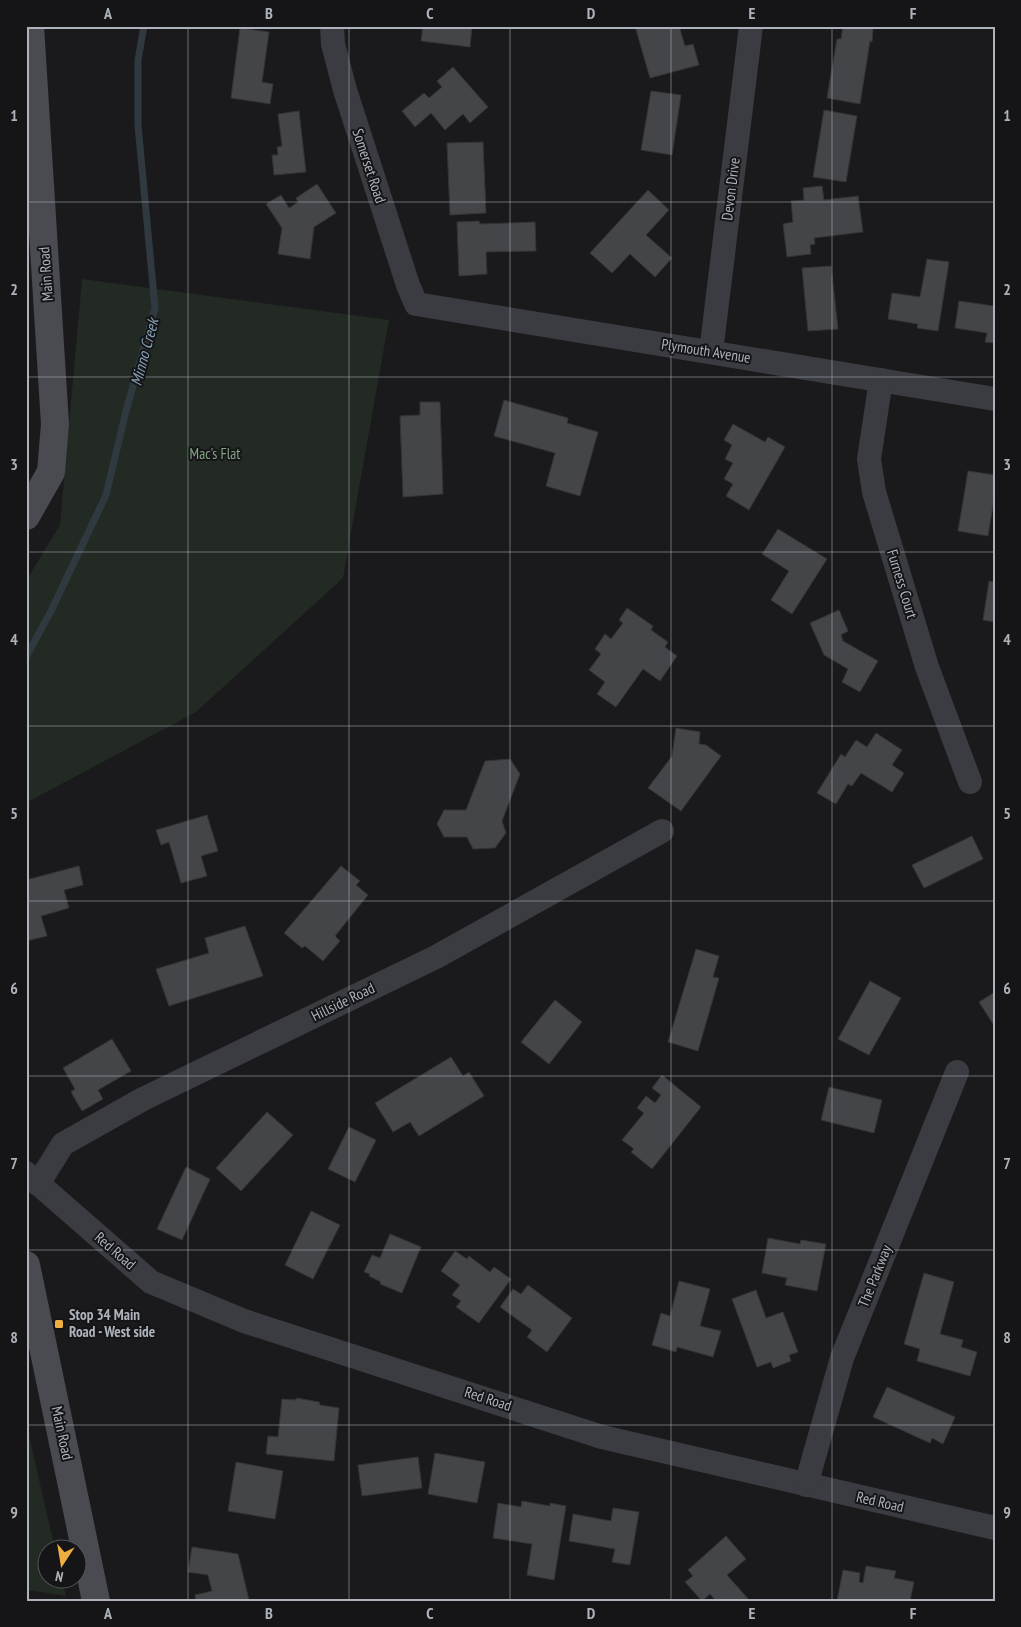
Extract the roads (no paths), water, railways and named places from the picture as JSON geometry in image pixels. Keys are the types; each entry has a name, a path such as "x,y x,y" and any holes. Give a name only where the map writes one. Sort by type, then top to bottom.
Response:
{"main road":[{"name":"Main Road","path":"26,516 51,472 55,424 30,26"},
{"name":"Main Road","path":"26,1264 96,1601"}],"street":[{"name":"Somerset Road","path":"332,26 333,44 345,90 408,285 416,304"},
{"name":"Devon Drive","path":"711,352 751,26"},
{"name":"Plymouth Avenue","path":"416,304 995,399"},
{"name":"Furness Court","path":"881,380 869,459 874,492 927,667 970,782"},
{"name":"Hillside Road","path":"32,1179 63,1144 143,1099 436,957 662,830"},
{"name":"The Parkway","path":"806,1485 842,1358 957,1072"},
{"name":"Red Road","path":"32,1179 151,1282 244,1321 602,1437 995,1528"}],"waterway":[{"name":"Minno Creek","path":"26,657 51,611 106,495 126,411 155,308 138,125 138,60 144,26"}],"place":[{"name":"Stop 34 Main Road - West side","path":"59,1324"}],"park label":[{"name":"Mac's Flat","path":"215,454"}]}
